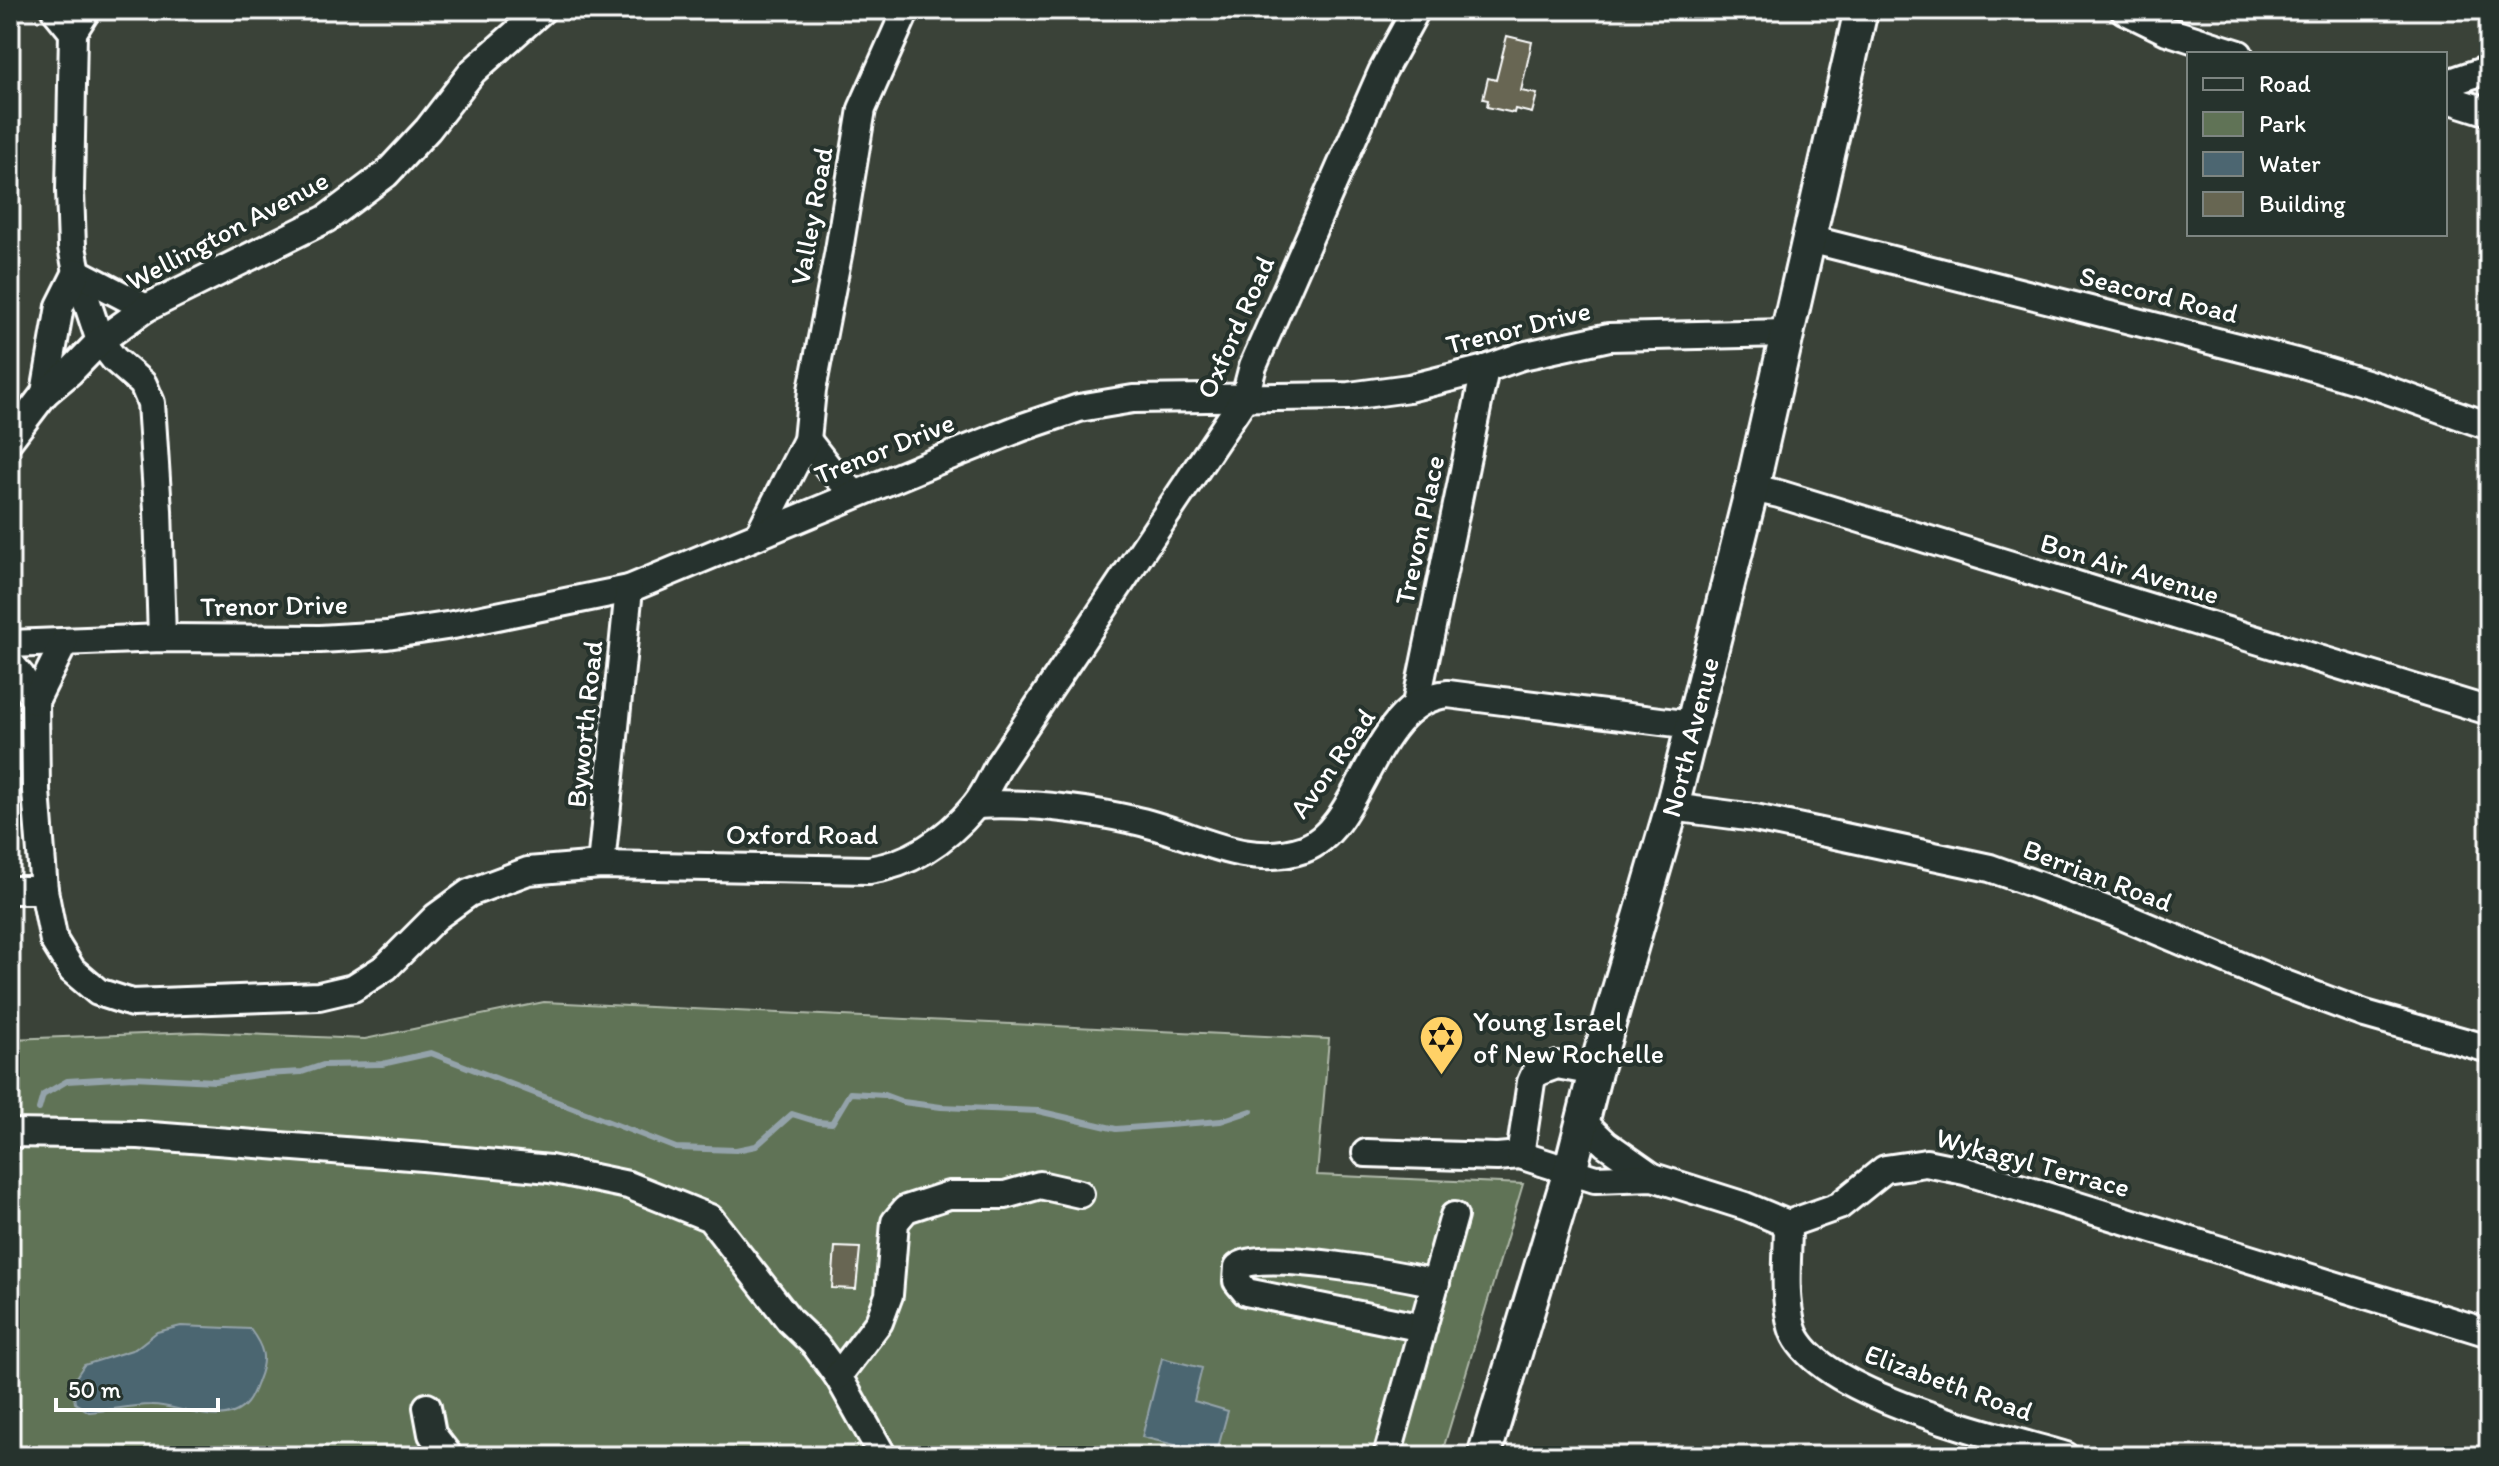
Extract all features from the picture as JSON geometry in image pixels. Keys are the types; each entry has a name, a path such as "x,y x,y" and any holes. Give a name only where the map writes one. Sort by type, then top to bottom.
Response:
{"main road":[{"name":"North Avenue","path":"1484,1456 1570,1171 1595,1072 1672,807 1752,488 1861,10"}],"street":[{"path":"55,10 73,32"},
{"path":"87,10 73,32 72,247 100,341 114,359 143,384 151,403 162,638"},
{"name":"Wellington Avenue","path":"10,439 45,393 100,341 146,308 326,219 386,174 428,129 473,71 542,10"},
{"name":"Valley Road","path":"759,534 807,440 812,390 862,109 906,10"},
{"name":"Oxford Road","path":"64,643 35,701 36,791 44,890 54,941 72,970 98,992 132,1003 319,996 353,988 386,967 436,917 469,893 528,871 601,865 869,870 889,867 934,846 976,805 1000,763 1245,397 1253,366 1375,86 1403,29 1416,10"},
{"path":"2124,10 2167,31 2233,52"},
{"path":"2447,83 2489,69"},
{"path":"2447,99 2489,112"},
{"name":"Seacord Road","path":"1809,239 2296,362 2489,426"},
{"path":"77,272 146,308"},
{"path":"45,393 60,306 77,272"},
{"name":"Trenor Drive","path":"10,644 162,638 320,639 387,635 453,625 629,589 855,494 1079,408 1133,399 1349,396 1409,388 1485,369 1522,356 1609,337 1787,333"},
{"name":"Trevon Place","path":"1416,704 1485,369"},
{"path":"807,440 855,494"},
{"name":"Bon Air Avenue","path":"1752,488 2489,711"},
{"name":"Byworth Road","path":"601,865 629,589"},
{"path":"10,663 35,701"},
{"name":"Avon Road","path":"976,805 1014,803 1137,820 1244,855 1277,856 1319,842 1336,822 1388,735 1416,704 1434,695 1448,694 1692,725"},
{"name":"Berrian Road","path":"1672,807 1755,818 1990,868 2115,913 2274,980 2365,1014 2489,1049"},
{"path":"10,890 44,890"},
{"path":"1520,1155 1535,1073 1557,1065 1595,1072"},
{"path":"1583,1122 1606,1144 1653,1177 1745,1206 1788,1224"},
{"path":"11,1133 139,1135 408,1155 550,1169 628,1185 710,1218 790,1321 816,1346 838,1376 883,1456"},
{"path":"1366,1153 1520,1155 1595,1179 1653,1177"},
{"name":"Wykagyl Terrace","path":"1788,1224 1839,1206 1885,1169 1926,1163 1965,1171 2489,1333"},
{"path":"838,1376 879,1322 889,1295 895,1222 906,1209 949,1195 1005,1195 1040,1185 1080,1194"},
{"path":"1387,1456 1454,1216"},
{"name":"Elizabeth Road","path":"1788,1224 1785,1271 1793,1329 1806,1351 1829,1370 1857,1386 1910,1408 2066,1456"},
{"path":"1423,1328 1246,1292 1237,1281 1238,1267 1243,1263 1270,1261 1327,1265 1436,1283"},
{"path":"427,1407 432,1434 449,1456"}],"green space":[{"path":"544,1002 1329,1039 1317,1175 1523,1184 1441,1456 10,1456 10,1039 198,1032 365,1039"}],"water":[{"path":"181,1326 250,1329 255,1336 263,1353 263,1365 250,1398 237,1411 214,1416 151,1405 89,1412 75,1403 72,1383 84,1365 135,1349 157,1332"},
{"path":"1162,1358 1202,1368 1194,1401 1228,1411 1216,1455 1142,1437"}],"building":[{"path":"1507,36 1532,42 1521,91 1537,94 1532,113 1487,107 1488,100 1483,99 1488,78 1496,80"},
{"path":"835,1247 860,1248 856,1289 832,1288"}],"waterway":[{"path":"39,1109 43,1095 67,1081 133,1077 215,1081 302,1072 323,1065 382,1064 431,1053 676,1148 736,1150 756,1146 792,1114 832,1123 850,1093 884,1095 903,1102 941,1107 1038,1111 1116,1129 1221,1121 1251,1111"}],"place":[{"name":"Young Israel of New Rochelle","path":"1442,1076"}]}
